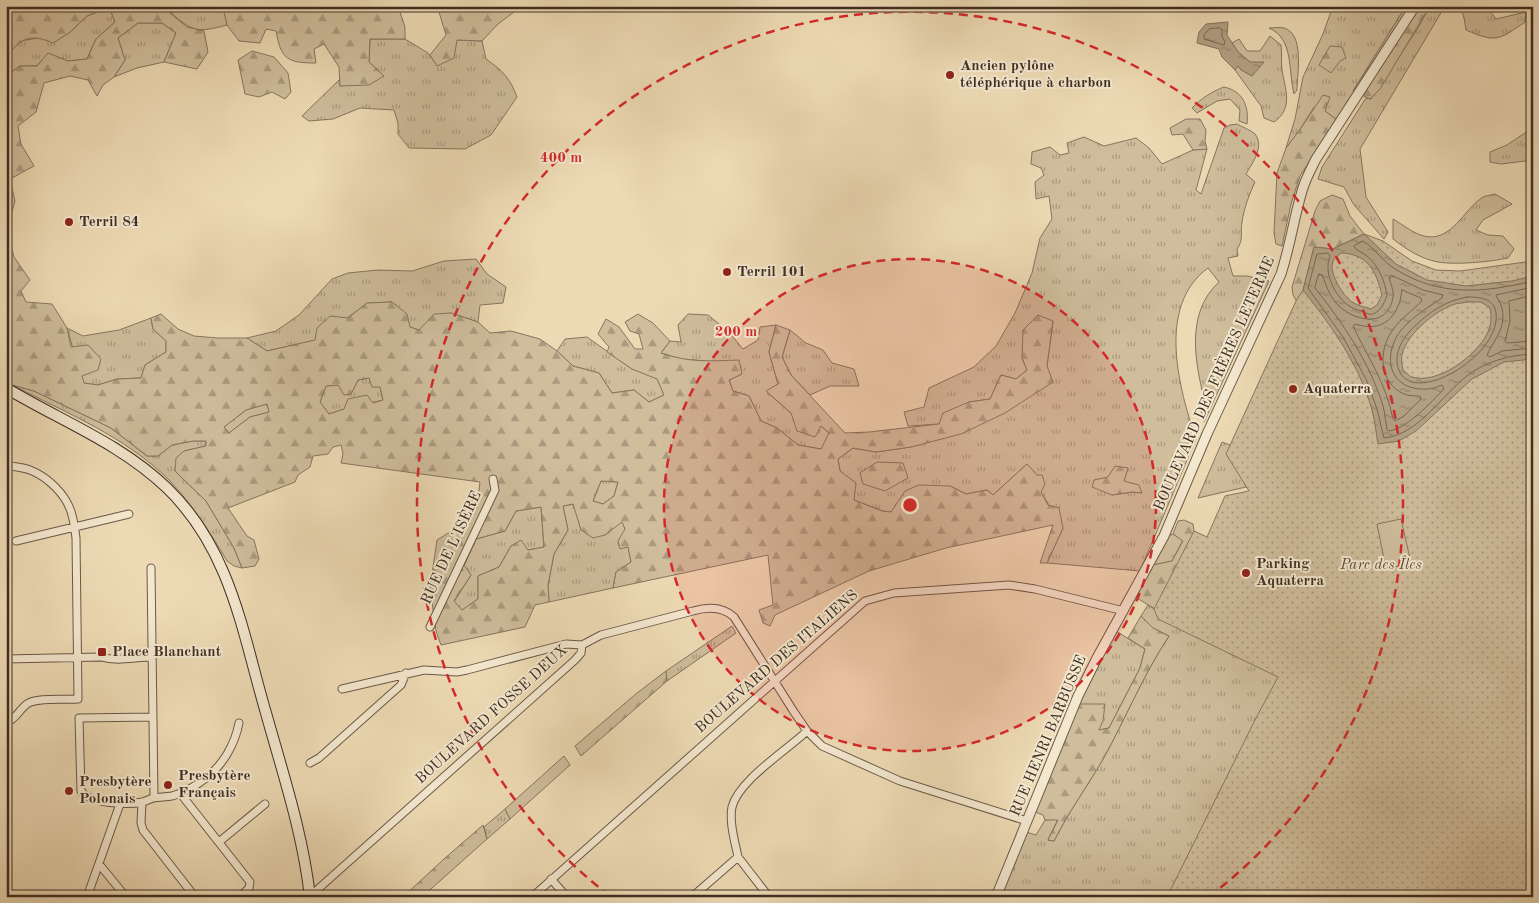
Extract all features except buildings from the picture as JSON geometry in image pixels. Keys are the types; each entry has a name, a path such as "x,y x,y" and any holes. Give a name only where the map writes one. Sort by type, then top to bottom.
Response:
{"main road":[{"path":"6,388 106,442 146,470 178,500 210,543 224,572 241,620 265,713 285,777 307,868 310,896"}],"street":[{"name":"BOULEVARD DES FRÈRES LETERME","path":"1164,536 1207,434 1281,274 1306,179 1316,159 1415,6"},
{"path":"6,465 28,469 39,474 54,486 67,503 72,514 76,538 78,598 78,700 34,700 6,723"},
{"name":"RUE DE L'ISÈRE","path":"430,627 494,490 493,480"},
{"path":"16,540 129,514"},
{"name":"RUE HENRI BARBUSSE","path":"996,897 1078,696 1164,536"},
{"path":"151,568 154,798"},
{"name":"BOULEVARD DES ITALIENS","path":"532,897 865,601 884,595 1009,585 1124,611"},
{"name":"BOULEVARD FOSSE DEUX","path":"310,896 575,660 581,653 582,645 600,635 708,608 725,610 734,617 806,730 822,746 900,781 1027,821"},
{"path":"342,689 427,670 462,671 566,644 582,645"},
{"path":"6,658 101,657 116,660 131,657 152,657"},
{"path":"310,763 319,758 401,685 406,674"},
{"path":"153,717 79,718 82,792 95,799 120,804 142,802 180,793 202,781 215,769 236,738 239,723"},
{"path":"769,897 738,857 732,821 732,808 743,787 806,730"},
{"path":"180,793 250,882 249,888 240,897"},
{"path":"142,802 141,823 143,830 195,897"},
{"path":"87,897 120,804"},
{"path":"219,842 265,804"},
{"path":"692,897 738,857"},
{"path":"99,864 126,897"},
{"path":"551,879 568,897"}],"green space":[{"path":"16,6 27,8 37,6 191,6 170,13 187,27 204,31 208,52 197,69 164,62 176,33 162,23 138,23 118,38 125,60 114,77 103,85 97,96 88,80 70,76 44,83 36,112 18,126 21,144 34,166 10,179 15,201 7,230 14,257 30,280 21,291 26,302 52,304 67,328 71,347 88,345 101,359 98,370 82,376 84,383 98,385 117,379 141,378 145,365 166,352 166,341 153,329 151,318 161,314 178,329 194,336 247,338 267,351 315,340 317,328 330,316 348,318 367,303 392,302 407,314 410,327 419,330 434,314 451,313 478,322 490,333 511,331 540,339 573,366 599,373 612,393 634,390 649,402 664,395 657,379 632,369 607,352 609,347 598,334 606,319 619,327 635,349 643,349 639,334 630,331 625,322 638,314 653,323 670,341 661,353 691,360 739,360 742,374 729,380 733,391 749,396 761,421 777,428 798,445 821,449 829,433 821,426 815,437 797,431 791,413 766,391 778,384 769,352 776,325 790,330 782,357 791,375 845,433 939,424 943,413 969,402 990,399 1001,375 1016,379 1027,370 1022,358 1023,330 1038,315 1053,321 1047,366 1053,382 1005,413 961,434 911,447 876,452 853,448 838,459 840,471 856,483 854,500 882,511 891,512 905,491 919,485 950,486 966,494 987,490 993,495 1027,464 1037,475 1042,475 1045,484 1041,492 1048,505 1059,508 1063,528 1047,563 1040,563 1053,525 946,548 869,571 775,615 770,626 763,623 759,610 773,605 768,555 613,588 616,572 631,562 628,547 620,549 618,541 625,529 622,522 605,535 593,538 581,530 573,504 563,506 568,530 554,554 548,585 549,602 535,605 525,627 441,645 436,631 430,588 437,540 453,530 467,503 478,498 480,482 341,463 343,454 341,445 333,447 328,454 313,456 310,467 298,475 295,482 228,508 247,536 254,540 259,559 255,566 242,568 234,548 206,501 175,471 176,458 184,451 206,446 206,441 193,441 172,445 158,456 147,456 111,428 34,391 12,385 6,381 6,76 20,66 37,66 48,53 68,61 87,59 96,39 115,22 109,7 87,16 69,33 53,43 38,38 27,39 17,45 6,56 6,8","holes":["369,378 372,387 380,387 383,400 373,403 367,395 348,399 344,409 329,414 320,402 326,386 338,385 344,395 351,394 358,380","267,404 269,412 250,417 229,433 224,427 246,410","601,481 618,482 614,496 603,504 593,501","541,507 544,547 528,550 521,540 511,546 499,567 478,576 478,599 462,610 454,601 471,575 464,565 476,539 505,531 516,511"]},
{"path":"191,6 219,6 224,8 227,25 202,30 196,29 184,24 170,12"},
{"path":"219,6 398,6 405,27 405,39 370,39 369,62 384,76 369,85 340,86 339,67 324,44 314,49 316,63 298,62 287,58 280,48 276,31 266,29 260,43 239,41 227,25 223,8"},
{"path":"426,6 522,6 498,24 482,41 457,40 454,58 437,66 430,55 446,35 438,9"},
{"path":"1333,6 1406,6 1337,120 1325,111 1314,107 1286,148 1295,119 1303,77 1323,34"},
{"path":"1406,6 1430,6 1380,89 1370,99 1353,91"},
{"path":"1430,6 1445,6 1360,149 1366,197 1388,232 1384,239 1354,205 1344,187 1318,179 1322,167 1366,98 1371,99 1418,28"},
{"path":"1460,6 1491,6 1491,12 1496,19 1526,12 1525,22 1503,36 1497,38 1484,37 1466,30"},
{"path":"110,7 115,22 96,39 87,59 68,61 48,54 37,66 20,66 6,76 6,56 20,41 69,33 87,16"},
{"path":"138,23 162,23 176,33 164,62 137,68 114,77 125,60 118,38"},
{"path":"1269,28 1284,28 1291,32 1295,38 1298,65 1297,90 1294,94 1286,47 1277,33"},
{"path":"1270,36 1281,45 1282,70 1287,98 1284,111 1274,122 1264,118 1261,106 1235,70 1238,65 1250,62 1238,52 1232,43 1239,39 1247,51 1260,51"},
{"path":"370,39 405,39 428,53 438,66 457,40 482,41 486,59 505,75 517,97 491,135 465,149 409,148 398,134 398,123 394,110 360,108 333,119 309,121 302,116 340,79 340,86 384,76 369,62"},
{"path":"1330,46 1342,47 1346,58 1340,61 1331,73 1319,65"},
{"path":"252,51 274,57 288,73 291,92 285,99 272,92 259,97 245,94 238,60"},
{"path":"1224,87 1236,92 1243,100 1247,111 1247,124 1239,121 1240,110 1230,99 1217,101 1197,113 1192,108 1199,101"},
{"path":"1323,95 1330,97 1325,111 1337,120 1300,176 1291,204 1282,246 1276,244 1274,233 1277,173 1286,148"},
{"path":"1186,119 1200,119 1206,130 1205,141 1207,149 1193,150 1183,134 1172,135 1170,128"},
{"path":"1237,124 1255,134 1259,144 1254,160 1246,174 1255,182 1244,212 1241,239 1237,249 1238,256 1228,258 1233,276 1247,276 1269,281 1204,422 1200,407 1205,405 1205,402 1196,355 1197,323 1201,308 1208,294 1219,282 1208,268 1192,284 1182,304 1177,326 1176,349 1183,397 1196,439 1140,571 1047,563 1063,528 1041,492 1037,475 1027,464 993,495 987,490 966,494 950,486 896,504 892,512 883,511 854,500 855,483 840,471 838,459 853,448 876,452 911,447 1047,366 1053,321 1022,358 1027,370 1016,379 1001,375 990,399 969,402 939,424 908,426 904,412 924,407 929,388 974,367 996,346 1015,313 1032,273 1040,238 1052,219 1049,196 1036,199 1035,182 1044,175 1041,168 1031,164 1032,152 1050,147 1060,155 1069,153 1067,143 1084,137 1104,146 1136,138 1149,148 1162,164 1193,150 1207,149 1196,190 1201,194 1224,128","holes":["1128,468 1124,481 1141,493 1132,492 1112,495 1094,480 1108,478"]},
{"path":"1533,129 1533,167 1525,161 1501,164 1490,162 1490,152 1507,145"},
{"path":"1495,194 1512,204 1483,220 1476,230 1488,235 1503,236 1514,249 1508,258 1473,263 1438,262 1414,253 1393,239 1393,219 1416,233 1434,237 1450,230 1483,197"},
{"path":"1332,195 1343,199 1350,216 1364,234 1333,249 1300,307 1293,295 1292,287 1315,211 1320,201"},
{"name":"Parc des Îles","path":"1364,234 1383,241 1412,261 1436,270 1460,271 1533,261 1533,897 1167,897 1278,677 1158,619 1154,609 1194,531 1207,537 1225,496 1249,491 1226,454 1296,301 1303,290 1314,247 1333,249"},
{"path":"476,259 487,274 506,287 503,303 480,305 478,322 451,313 419,330 410,327 392,302 368,303 316,340 267,351 247,338 276,331 299,315 332,279 348,273 378,270 412,271 444,261"},
{"path":"688,314 708,315 729,332 743,349 758,340 760,327 776,325 769,352 778,384 767,392 791,413 821,426 830,434 821,449 798,445 777,428 761,421 749,396 733,391 729,380 742,374 708,361 681,359 661,353 670,341 681,342 678,325"},
{"path":"151,318 153,329 166,341 166,352 145,365 141,378 117,379 98,385 83,383 67,328 83,336 119,330"},
{"path":"790,330 806,343 823,350 832,363 854,369 859,386 830,386 810,395 791,375 782,357"},
{"path":"587,337 632,369 657,378 664,395 649,402 634,390 612,393 599,373 573,366 557,351 565,339"},
{"path":"369,378 380,387 383,400 329,414 320,402 326,386 338,385 351,394 358,380"},
{"path":"12,385 34,391 111,428 147,456 158,456 172,445 193,441 206,441 206,446 184,451 175,471 206,501 234,548 242,568 234,566 227,561 193,509 169,480 152,465 114,438"},
{"path":"266,404 270,412 250,417 229,433 224,427 246,410"},
{"path":"1222,442 1230,445 1229,448 1246,487 1198,498"},
{"path":"877,462 903,463 908,478 885,491 863,484 860,473"},
{"path":"1115,466 1128,468 1124,481 1139,485 1142,493 1132,492 1112,495 1092,487 1094,480 1108,477"},
{"path":"601,481 618,482 614,496 603,504 593,501"},
{"path":"574,504 581,530 605,535 622,521 631,562 616,572 613,588 549,602 548,585 554,554 568,530 563,506"},
{"path":"541,507 544,547 528,550 511,546 499,567 478,576 478,599 462,610 454,602 471,575 464,566 476,539 505,531 516,511"},
{"path":"1401,519 1411,563 1386,569 1377,524"},
{"path":"1184,520 1193,524 1194,531 1198,533 1160,612 1135,597 1153,565 1172,561 1183,541 1173,534 1178,521"},
{"path":"1173,534 1183,540 1172,561 1153,565 1168,536"},
{"path":"1183,569 1533,897 1000,897 1026,832 1036,835 1045,820 1058,819 1048,840 1054,841 1102,761 1151,666 1169,636 1153,628 1141,616 1148,605 1154,609"},
{"path":"1141,616 1153,628 1169,636 1151,666 1102,761 1054,841 1048,840 1058,820 1045,820 1043,815 1035,812 1078,704 1105,704 1103,721 1099,730 1109,728 1140,668 1145,649 1128,638"},
{"path":"732,626 736,633 667,681 666,671"},
{"path":"1116,631 1145,649 1140,668 1109,728 1099,730 1079,704 1099,661"},
{"path":"666,671 667,681 581,756 575,746"},
{"path":"564,756 570,765 510,819 505,809"},
{"path":"505,809 510,819 487,839 484,827"},
{"path":"483,825 487,839 422,897 403,897 444,859"}],"water":[{"path":"1228,22 1227,35 1238,52 1250,62 1264,62 1252,76 1241,70 1238,66 1235,70 1222,57 1219,49 1197,43 1199,32 1206,24"},
{"path":"1364,234 1396,264 1427,280 1466,286 1512,281 1533,276 1533,359 1504,362 1472,379 1416,431 1399,441 1378,444 1372,410 1360,378 1344,347 1303,290 1314,247 1333,249","holes":["1341,253 1350,254 1364,260 1374,271 1382,295 1377,305 1371,309 1348,299 1337,283 1332,266 1334,260","1481,302 1490,308 1491,311 1488,331 1474,351 1455,367 1433,377 1412,377 1403,370 1402,354 1415,331 1429,318 1454,304"]}],"place":[{"name":"Ancien pylône téléphérique à charbon","path":"950,75"},
{"name":"Terril 84","path":"69,222"},
{"name":"Terril 101","path":"727,272"},
{"name":"Aquaterra","path":"1293,389"},
{"name":"Parking Aquaterra","path":"1246,573"},
{"name":"Place Blanchant","path":"102,652"},
{"name":"Presbytère Français","path":"168,785"},
{"name":"Presbytère Polonais","path":"69,791"}]}
